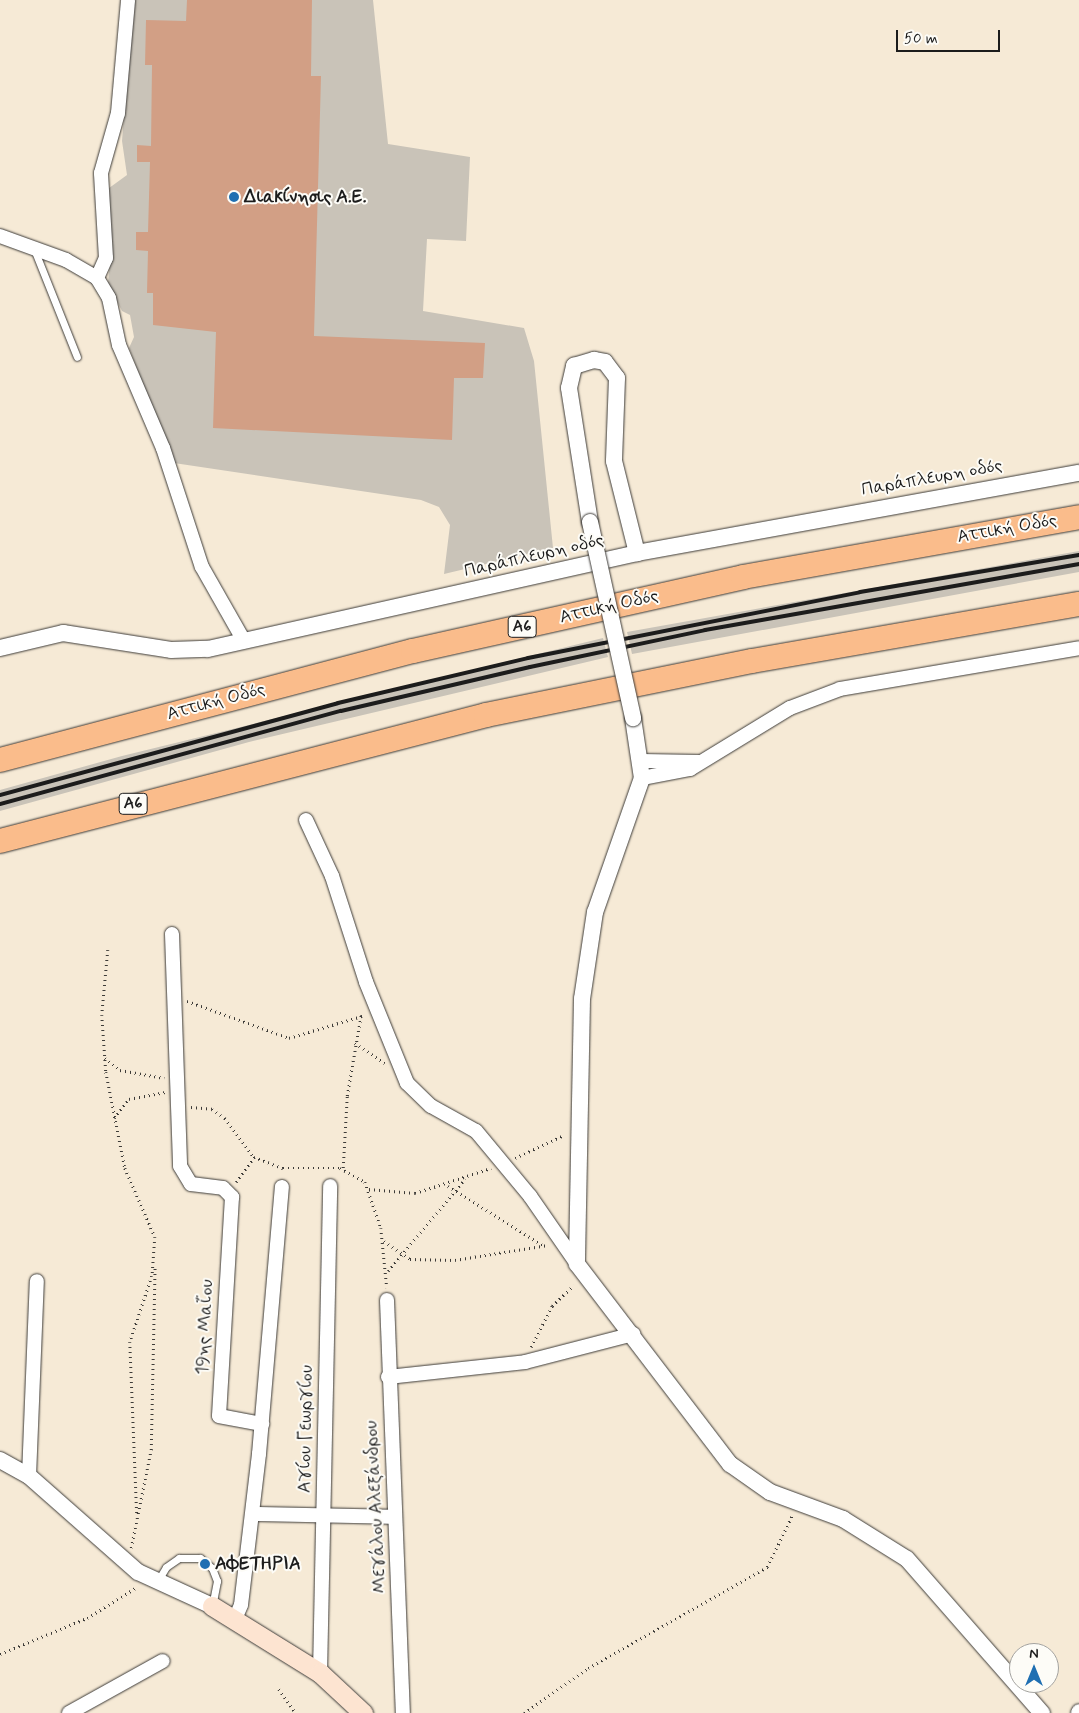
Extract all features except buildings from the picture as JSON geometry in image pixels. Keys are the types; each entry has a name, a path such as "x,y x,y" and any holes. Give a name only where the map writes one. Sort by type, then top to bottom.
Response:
{"highway":[{"name":"Αττική Οδός","path":"0,760 423,649 742,577 1079,517"},
{"name":"Α6","path":"0,841 486,715 752,661 1079,604"}],"main road":[{"path":"212,1606 320,1673 363,1713"}],"street":[{"path":"97,278 106,258 101,173 118,113 128,0"},
{"path":"0,236 33,246 97,278 109,298 119,345 163,448 202,567 244,641"},
{"path":"578,1264 582,999 590,933 642,778 641,761 633,718 590,522 569,388 574,366 594,360 605,362 617,378 614,462 637,554"},
{"name":"Παράπλευρη οδός","path":"0,648 63,633 171,650 208,649 637,554 1079,473"},
{"path":"642,778 675,775 790,708 840,689 1079,648"},
{"path":"641,761 702,761"},
{"path":"306,820 332,876 376,1012 400,1070 414,1092 476,1131 504,1163 562,1243 634,1334 730,1464 763,1487 850,1522 907,1559 1042,1713"},
{"path":"172,934 177,1108 183,1177 202,1189 231,1194"},
{"path":"235,1619 242,1605 262,1424 282,1186"},
{"name":"Αγίου Γεωργίου","path":"320,1673 330,1186"},
{"name":"19ης Μαΐου","path":"231,1194 219,1416 262,1424"},
{"path":"29,1476 37,1281"},
{"name":"Μεγάλου Αλεξάνδρου","path":"387,1300 388,1377 402,1713"},
{"path":"388,1377 524,1362 634,1334"},
{"path":"0,1460 29,1476 128,1564 152,1580 212,1606"},
{"path":"252,1514 395,1517"},
{"path":"70,1713 163,1661"}],"lane":[{"path":"33,246 77,357"},
{"path":"152,1580 179,1558 200,1558 212,1568 217,1581 212,1606"}],"path":[{"path":"108,950 102,1015 104,1057 114,1118 125,1168 151,1220 155,1260 151,1450 128,1564"},
{"path":"175,1000 199,1002 289,1038 376,1012"},
{"path":"343,1168 356,1043 361,1016"},
{"path":"356,1043 400,1070"},
{"path":"104,1057 120,1070 177,1088"},
{"path":"114,1118 129,1099 145,1093 177,1088"},
{"path":"177,1108 212,1109 254,1157 283,1168 343,1168 368,1189 384,1241 387,1300"},
{"path":"368,1189 415,1193 446,1185 504,1163 579,1128"},
{"path":"231,1194 254,1157"},
{"path":"387,1272 466,1178"},
{"path":"446,1185 456,1189 544,1246"},
{"path":"384,1241 400,1255 410,1260 456,1260 562,1243"},
{"path":"137,1515 130,1342 155,1260"},
{"path":"524,1362 552,1306 572,1289 578,1264"},
{"path":"524,1713 588,1668 767,1567 801,1503"},
{"path":"0,1654 86,1618 152,1580"},
{"path":"279,1689 296,1713"}],"shaded area":[{"path":"133,0 373,0 388,144 470,157 466,241 427,239 423,311 524,328 534,361 553,548 444,574 450,525 439,507 421,500 174,463 129,348 134,337 130,315 122,311 108,284 111,246 105,191 127,175 122,141"},
{"path":"1079,551 1079,572 632,654 627,632"},
{"path":"603,638 608,657 249,742 0,811 0,790 122,756"}],"railway":[{"path":"0,795 338,703 528,658 860,592 1079,555"},
{"path":"0,804 341,711 530,667 705,630 1079,564"}],"place":[{"name":"Διακίνησις Α.Ε.","path":"234,197"},
{"name":"ΑΦΕΤΗΡΙΑ","path":"205,1564"}]}
